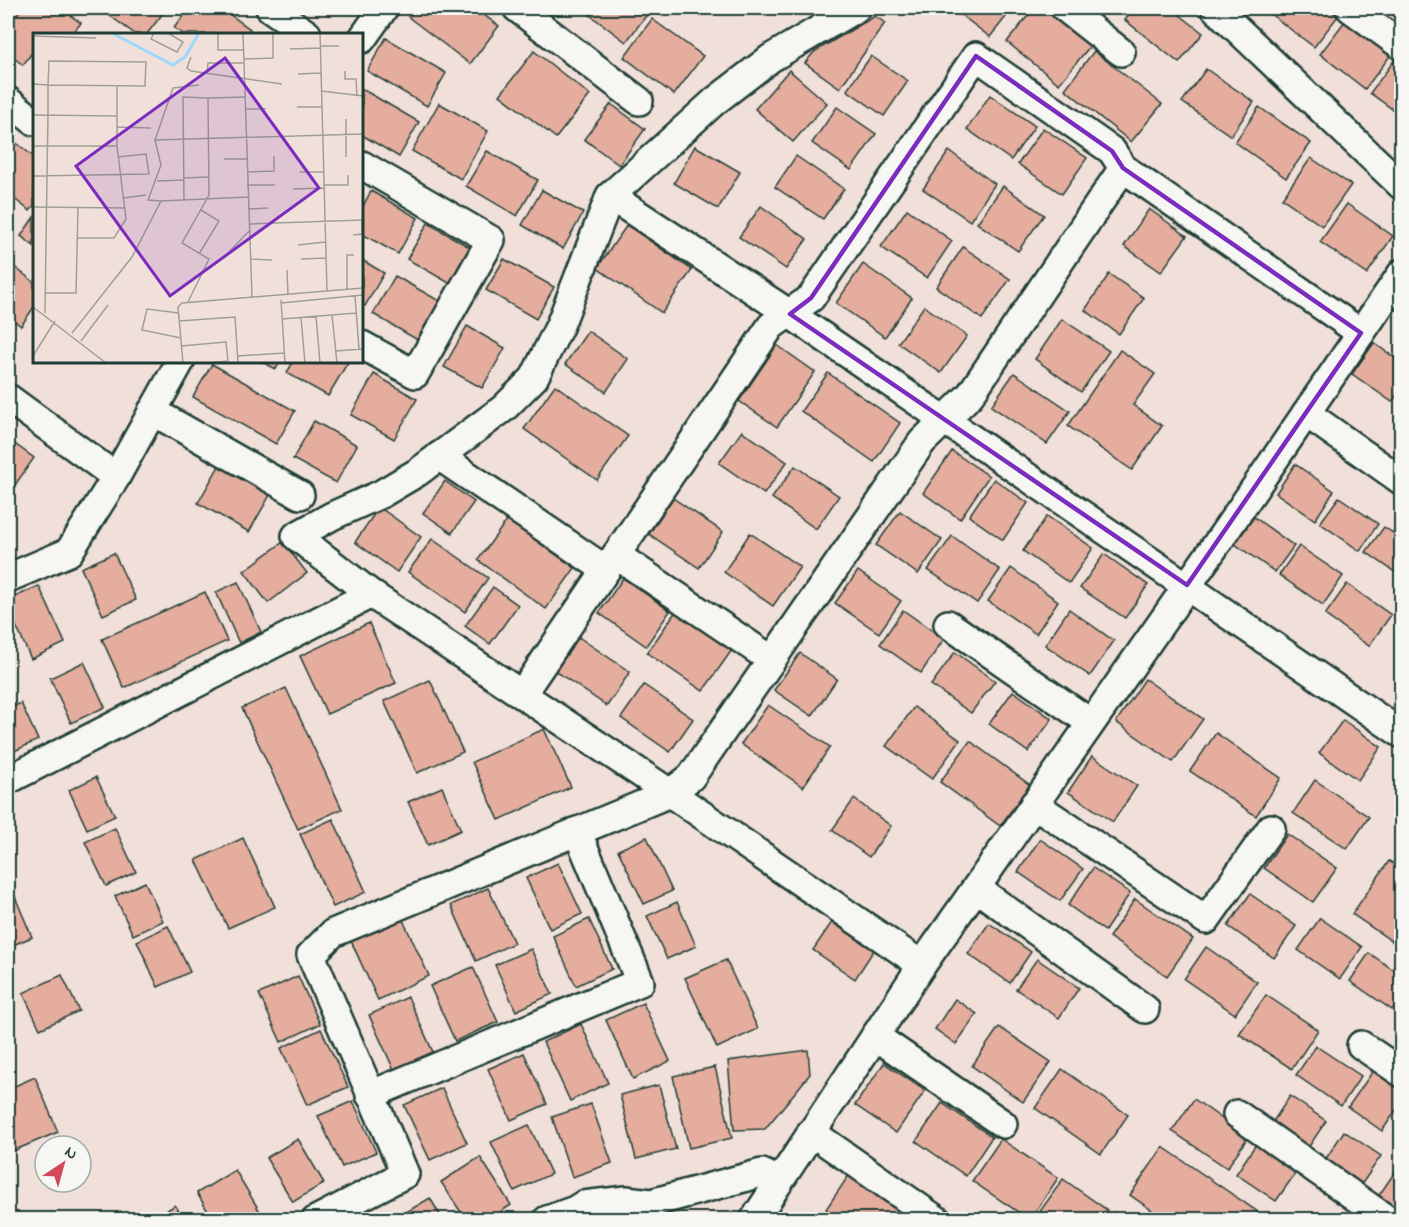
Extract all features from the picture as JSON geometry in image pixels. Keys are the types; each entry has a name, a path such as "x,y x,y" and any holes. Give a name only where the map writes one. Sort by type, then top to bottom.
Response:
{"street":[{"path":"270,8 306,33"},
{"path":"363,38 384,8"},
{"path":"517,8 639,101"},
{"path":"856,8 771,58 715,101 610,196 560,325 534,378 504,408 418,472 381,494 296,536 370,594 670,793 922,965"},
{"path":"1065,8 1121,52"},
{"path":"1350,8 1401,46"},
{"path":"1226,11 1401,186"},
{"path":"522,694 771,326 811,298 976,56 1112,151 1123,168 1361,333"},
{"path":"8,101 33,120"},
{"path":"363,166 491,240 415,374 363,346"},
{"path":"316,1220 405,1174 311,955 333,933 670,793 691,777 922,442 970,395 1123,168"},
{"path":"610,196 790,314 1401,734"},
{"path":"754,1220 922,965 1401,273"},
{"path":"8,578 69,552 116,477 179,363"},
{"path":"8,398 116,477"},
{"path":"152,411 300,495"},
{"path":"1306,413 1401,481"},
{"path":"439,456 771,660"},
{"path":"8,780 370,594"},
{"path":"948,624 1091,723"},
{"path":"1034,804 1206,920 1271,828"},
{"path":"370,1095 640,982 578,831"},
{"path":"976,888 1145,1009"},
{"path":"875,1036 1003,1124"},
{"path":"1361,1045 1401,1073"},
{"path":"1237,1114 1388,1220"},
{"path":"811,1132 937,1220"},
{"path":"547,1220 583,1205 626,1200 651,1203 762,1173 779,1181"}],"highlighted area":[{"path":"976,56 1112,151 1123,168 1361,333 1187,585 790,314 811,298"}],"building":[{"path":"22,8 60,8 81,23 73,33 33,33 33,51 23,65 8,53 8,26"},
{"path":"103,8 167,8 148,33 134,33 102,10"},
{"path":"189,8 221,8 250,29 247,33 182,33 174,28"},
{"path":"416,8 474,8 499,26 470,64 408,17"},
{"path":"595,8 652,8 626,42 590,15"},
{"path":"952,8 1013,8 990,37"},
{"path":"1034,8 1043,8 1090,46 1059,84 1007,42"},
{"path":"1134,8 1171,8 1203,33 1179,63 1125,20"},
{"path":"1267,8 1327,8 1338,16 1314,47 1265,10"},
{"path":"875,16 885,23 840,88 805,63 814,52"},
{"path":"652,19 703,56 674,95 624,57"},
{"path":"1345,21 1390,56 1365,89 1320,54"},
{"path":"386,38 446,73 427,106 367,71"},
{"path":"534,51 590,95 556,138 500,95"},
{"path":"1094,51 1162,104 1131,142 1065,89"},
{"path":"871,56 908,81 884,116 847,90"},
{"path":"1396,58 1402,63 1402,116 1370,93"},
{"path":"1206,69 1254,102 1231,136 1182,102"},
{"path":"789,70 827,103 793,142 755,109"},
{"path":"363,90 419,122 399,157 363,136"},
{"path":"990,95 1035,126 1011,160 967,129"},
{"path":"439,103 488,131 461,179 412,151"},
{"path":"611,104 645,129 619,165 584,139"},
{"path":"837,107 876,134 851,170 812,143"},
{"path":"1259,107 1311,143 1286,178 1235,142"},
{"path":"1043,128 1087,158 1062,194 1018,164"},
{"path":"8,136 33,156 33,207 30,211 8,194"},
{"path":"695,146 740,172 718,209 674,183"},
{"path":"487,151 538,180 517,216 466,186"},
{"path":"949,151 995,184 970,221 923,189"},
{"path":"796,156 844,189 823,219 775,187"},
{"path":"1311,158 1351,185 1322,226 1282,198"},
{"path":"1003,186 1044,215 1018,251 977,223"},
{"path":"542,190 583,213 563,249 522,225"},
{"path":"371,191 418,218 398,254 363,235 363,206"},
{"path":"1347,204 1393,236 1367,274 1320,242"},
{"path":"761,206 807,239 786,269 739,237"},
{"path":"907,209 952,241 927,278 881,247"},
{"path":"1149,209 1187,236 1161,272 1124,246"},
{"path":"33,218 33,245 21,236"},
{"path":"428,223 471,248 451,284 407,259"},
{"path":"627,225 692,270 662,313 597,268"},
{"path":"963,247 1010,279 982,319 936,287"},
{"path":"504,259 554,287 536,319 486,290"},
{"path":"363,261 384,273 365,306 363,305"},
{"path":"8,262 33,281 33,308 21,326 8,316"},
{"path":"863,264 912,298 885,337 836,303"},
{"path":"1109,274 1144,298 1119,334 1085,310"},
{"path":"395,276 443,303 421,342 373,314"},
{"path":"924,306 967,336 941,373 898,343"},
{"path":"1062,319 1109,351 1081,392 1035,359"},
{"path":"467,326 505,348 482,388 444,367"},
{"path":"588,331 628,359 606,392 565,364"},
{"path":"1374,343 1402,363 1402,388 1392,402 1352,374"},
{"path":"777,345 815,372 777,427 739,401"},
{"path":"1120,350 1155,374 1133,405 1162,426 1132,470 1068,426"},
{"path":"264,363 279,363 276,369"},
{"path":"292,363 347,363 328,396 287,373"},
{"path":"212,364 295,411 276,444 193,397"},
{"path":"828,373 900,423 874,462 801,411"},
{"path":"1014,373 1070,411 1047,444 991,406"},
{"path":"374,374 417,399 394,439 351,415"},
{"path":"555,385 628,436 597,480 524,429"},
{"path":"314,421 357,445 336,483 293,459"},
{"path":"742,431 787,462 764,494 719,463"},
{"path":"8,439 34,458 8,495"},
{"path":"952,451 989,476 960,519 923,493"},
{"path":"1295,464 1334,491 1315,520 1276,493"},
{"path":"219,466 270,495 249,532 198,503"},
{"path":"795,466 839,496 816,529 772,498"},
{"path":"994,479 1028,503 1003,540 969,516"},
{"path":"445,481 474,502 452,533 423,513"},
{"path":"1339,497 1378,524 1360,551 1320,523"},
{"path":"673,498 723,532 699,568 649,534"},
{"path":"379,507 421,537 397,572 355,542"},
{"path":"900,511 942,540 918,574 876,545"},
{"path":"1047,516 1093,548 1069,583 1023,551"},
{"path":"1254,517 1294,546 1275,572 1235,544"},
{"path":"507,520 575,568 546,609 478,560"},
{"path":"1384,527 1402,539 1402,577 1366,552"},
{"path":"750,533 800,567 773,606 724,572"},
{"path":"952,536 1000,570 977,603 928,570"},
{"path":"432,539 488,578 465,612 408,572"},
{"path":"283,542 307,573 268,603 244,571"},
{"path":"1299,546 1343,576 1323,605 1279,575"},
{"path":"114,553 136,600 103,615 81,568"},
{"path":"1104,554 1148,585 1125,618 1080,588"},
{"path":"1011,568 1058,601 1036,634 988,601"},
{"path":"858,571 901,601 879,633 835,603"},
{"path":"623,578 670,611 646,646 599,613"},
{"path":"238,582 261,632 239,643 216,592"},
{"path":"1347,584 1391,615 1369,646 1325,615"},
{"path":"39,586 65,643 31,659 8,608 8,600"},
{"path":"493,587 518,605 490,644 465,626"},
{"path":"205,592 227,641 124,688 102,639"},
{"path":"1069,609 1114,641 1090,676 1045,645"},
{"path":"903,610 944,639 921,673 880,644"},
{"path":"676,611 732,650 703,691 647,653"},
{"path":"369,623 396,683 327,714 300,656"},
{"path":"577,636 630,672 607,706 554,670"},
{"path":"955,652 995,681 971,713 931,685"},
{"path":"800,653 837,679 812,716 774,690"},
{"path":"84,662 105,707 71,723 50,678"},
{"path":"1145,679 1203,719 1173,762 1116,722"},
{"path":"430,680 463,752 417,773 384,701"},
{"path":"644,685 693,719 670,752 621,718"},
{"path":"286,688 342,809 298,829 242,708"},
{"path":"1013,691 1052,719 1028,752 989,724"},
{"path":"21,703 38,740 8,754 8,709"},
{"path":"768,705 830,747 803,787 741,744"},
{"path":"914,707 960,740 932,779 886,746"},
{"path":"1343,720 1381,747 1358,780 1319,753"},
{"path":"544,729 571,787 499,820 472,762"},
{"path":"1216,733 1281,778 1256,816 1190,771"},
{"path":"970,741 1030,785 1000,826 940,782"},
{"path":"1092,756 1137,786 1113,822 1068,792"},
{"path":"96,777 115,816 87,829 69,790"},
{"path":"1315,780 1369,817 1347,849 1293,813"},
{"path":"442,787 461,830 428,845 408,802"},
{"path":"854,799 891,826 869,857 832,830"},
{"path":"333,819 366,892 333,907 300,834"},
{"path":"115,828 136,872 106,886 85,842"},
{"path":"1287,834 1337,868 1313,902 1264,868"},
{"path":"647,837 672,891 644,904 618,850"},
{"path":"243,838 275,907 228,928 196,860"},
{"path":"1040,839 1083,869 1060,901 1018,872"},
{"path":"1389,861 1402,869 1402,948 1352,914"},
{"path":"558,863 582,914 550,929 526,878"},
{"path":"1093,868 1130,893 1105,931 1068,905"},
{"path":"145,882 163,921 133,935 115,896"},
{"path":"8,885 10,885 32,937 8,947"},
{"path":"488,888 514,943 476,961 451,905"},
{"path":"1250,894 1296,926 1274,958 1228,926"},
{"path":"1135,899 1193,939 1167,976 1109,937"},
{"path":"677,902 696,946 667,959 647,916"},
{"path":"402,918 429,976 378,1000 351,941"},
{"path":"1320,918 1362,947 1340,979 1298,950"},
{"path":"589,919 612,969 576,986 553,936"},
{"path":"832,922 874,950 855,979 813,950"},
{"path":"989,923 1031,952 1010,983 968,954"},
{"path":"168,926 190,972 158,987 137,941"},
{"path":"1206,947 1257,982 1235,1014 1184,979"},
{"path":"531,949 552,994 516,1011 495,965"},
{"path":"1369,953 1402,976 1402,996 1392,1010 1350,981"},
{"path":"1037,959 1079,988 1059,1018 1016,989"},
{"path":"726,960 758,1029 717,1048 685,978"},
{"path":"473,967 498,1022 455,1041 430,986"},
{"path":"62,975 79,1011 40,1029 23,993"},
{"path":"298,976 320,1024 281,1042 259,994"},
{"path":"1266,995 1318,1030 1292,1069 1239,1034"},
{"path":"408,997 433,1052 394,1070 369,1015"},
{"path":"955,999 977,1014 956,1044 935,1029"},
{"path":"643,1003 670,1061 633,1079 606,1020"},
{"path":"581,1024 608,1083 570,1101 543,1042"},
{"path":"999,1027 1051,1062 1023,1102 972,1066"},
{"path":"321,1029 348,1087 307,1105 281,1048"},
{"path":"1316,1046 1361,1076 1341,1106 1296,1075"},
{"path":"808,1050 810,1074 765,1129 734,1130 728,1061"},
{"path":"524,1053 547,1104 511,1120 488,1069"},
{"path":"884,1063 925,1091 896,1133 855,1105"},
{"path":"715,1067 732,1138 689,1148 673,1076"},
{"path":"1062,1069 1128,1115 1101,1154 1035,1108"},
{"path":"1373,1071 1402,1091 1402,1102 1382,1131 1348,1107"},
{"path":"35,1077 58,1132 33,1134 33,1142 8,1153 8,1089"},
{"path":"659,1085 676,1149 636,1159 620,1095"},
{"path":"442,1088 467,1143 430,1160 404,1105"},
{"path":"1290,1096 1326,1121 1306,1151 1270,1126"},
{"path":"1194,1099 1248,1137 1227,1168 1172,1131"},
{"path":"353,1101 376,1152 342,1167 318,1116"},
{"path":"942,1103 992,1137 966,1176 916,1141"},
{"path":"591,1104 612,1163 572,1177 552,1117"},
{"path":"529,1125 551,1174 514,1191 491,1142"},
{"path":"1344,1131 1381,1156 1359,1188 1323,1163"},
{"path":"298,1139 324,1183 293,1202 266,1158"},
{"path":"1001,1139 1058,1178 1030,1220 972,1181"},
{"path":"1256,1144 1297,1171 1276,1201 1236,1174"},
{"path":"1163,1147 1258,1212 1252,1220 1166,1220 1130,1195"},
{"path":"480,1157 511,1205 488,1220 466,1220 441,1182"},
{"path":"1397,1169 1402,1172 1402,1219 1375,1201"},
{"path":"235,1170 265,1220 213,1220 197,1193"},
{"path":"849,1175 902,1211 897,1220 841,1220 826,1209"},
{"path":"1063,1179 1107,1210 1100,1220 1040,1220 1036,1217"},
{"path":"430,1198 443,1220 393,1220"},
{"path":"175,1205 184,1220 152,1220"},
{"path":"1115,1212 1126,1220 1109,1220"}]}
